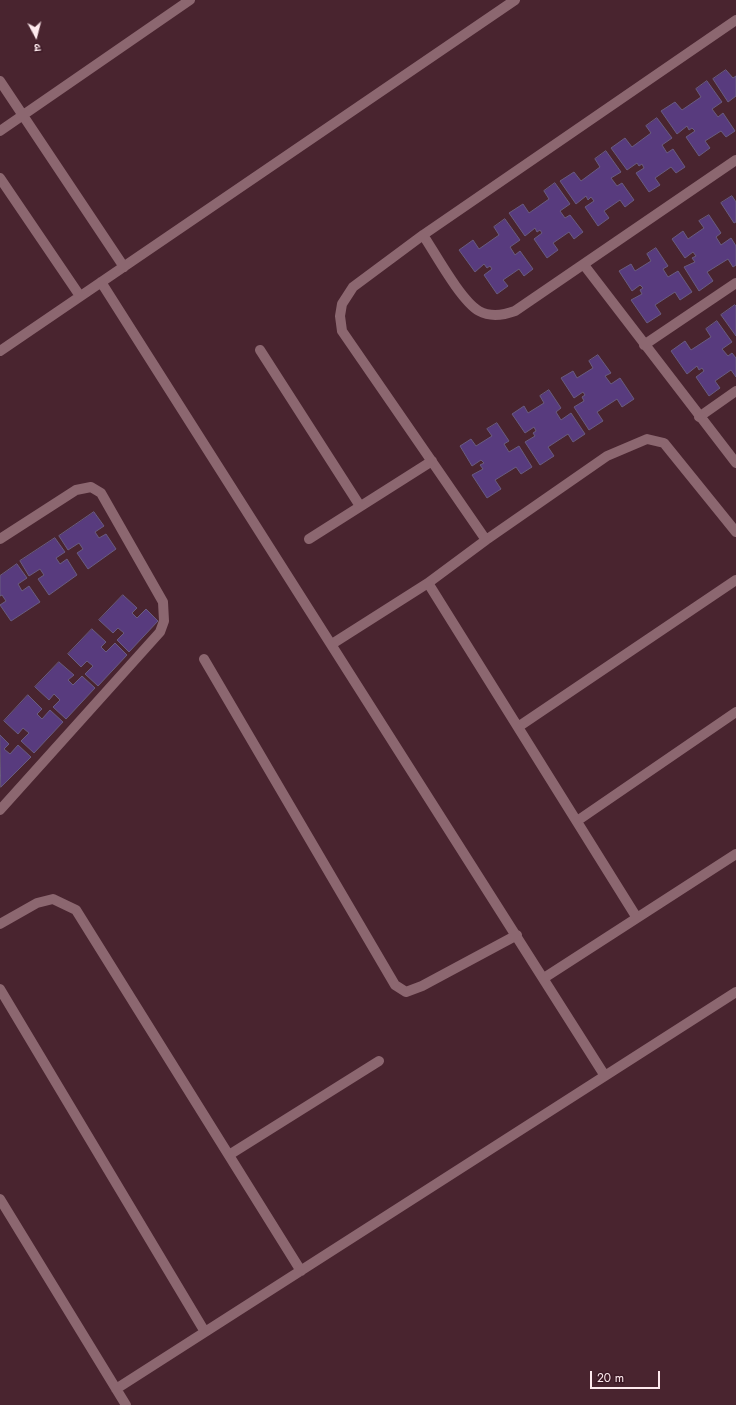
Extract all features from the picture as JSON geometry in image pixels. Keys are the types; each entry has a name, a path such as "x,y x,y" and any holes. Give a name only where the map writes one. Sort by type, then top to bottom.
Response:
{"street":[{"path":"0,131 22,114 190,0"},
{"path":"0,351 515,0"},
{"path":"486,540 342,331 340,316 342,304 353,288 423,235 736,20"},
{"path":"0,81 124,267"},
{"path":"423,235 464,297 478,311 491,315 505,315 515,311 584,265 736,160"},
{"path":"0,178 80,296"},
{"path":"584,265 699,417 736,463"},
{"path":"101,282 606,1076"},
{"path":"644,345 736,283"},
{"path":"260,350 360,506"},
{"path":"699,417 736,391"},
{"path":"332,644 428,583 486,540 607,456 647,440 664,442 736,532"},
{"path":"309,539 432,461"},
{"path":"0,539 76,490 91,487 101,493 163,602 164,621 160,632 0,810"},
{"path":"518,727 736,580"},
{"path":"428,583 637,918"},
{"path":"204,659 395,985 406,992 422,986 516,935"},
{"path":"577,821 736,712"},
{"path":"544,978 736,854"},
{"path":"0,924 37,903 53,899 76,910 301,1271"},
{"path":"0,989 205,1332"},
{"path":"116,1389 736,992"},
{"path":"229,1155 379,1061"},
{"path":"0,1199 126,1405"}],"building":[{"path":"726,70 733,78 736,76 736,96 728,102 713,79"},
{"path":"707,81 722,102 712,109 718,117 723,113 735,131 726,137 721,131 705,141 710,148 699,156 686,137 695,131 692,128 689,130 687,126 677,134 661,111 675,102 682,110 701,97 696,89"},
{"path":"657,118 672,138 662,145 667,153 673,149 685,167 676,173 671,167 655,178 660,185 649,192 636,173 644,168 642,164 639,166 637,163 627,170 611,148 625,138 632,147 651,133 646,126"},
{"path":"606,151 621,172 611,178 617,186 622,183 634,200 625,207 620,200 604,211 609,218 598,226 585,207 594,201 591,197 588,200 586,196 576,204 560,181 574,172 581,181 600,167 595,159"},
{"path":"555,183 570,204 560,211 565,218 570,215 583,232 574,239 569,232 553,243 558,250 547,258 534,239 542,233 540,230 537,232 535,228 525,236 509,213 523,204 529,213 549,199 544,191"},
{"path":"732,196 736,202 736,222 734,223 721,203"},
{"path":"709,215 721,233 716,237 721,245 731,238 736,246 736,265 733,267 728,259 707,272 713,281 699,291 684,267 695,262 692,258 696,256 693,252 685,258 672,239 683,231 688,239 704,228 699,221"},
{"path":"505,219 520,240 510,247 515,255 520,251 533,269 524,276 519,269 503,280 508,286 497,294 484,275 492,269 490,266 487,268 484,264 475,272 459,250 473,240 479,249 499,235 494,227"},
{"path":"656,248 668,266 663,269 668,277 678,271 692,292 680,300 675,292 655,305 661,314 647,323 631,300 642,294 640,290 643,288 640,285 632,291 619,271 631,264 635,271 651,261 647,254"},
{"path":"735,305 736,306 736,336 721,315"},
{"path":"717,321 732,342 722,349 728,356 732,353 736,358 736,377 731,370 715,381 720,388 709,396 696,377 704,371 702,368 699,370 697,366 687,374 671,351 685,341 691,350 711,337 706,329"},
{"path":"598,355 611,373 605,376 611,384 620,378 634,399 622,407 617,399 597,412 603,421 589,430 574,407 584,401 582,397 585,395 583,392 574,398 561,378 573,371 577,378 593,368 589,361"},
{"path":"549,390 561,408 556,412 561,420 571,413 585,434 573,442 568,434 548,447 554,456 540,465 525,442 535,436 533,433 536,431 534,427 525,433 512,414 524,406 528,413 544,403 540,396"},
{"path":"497,423 509,441 504,444 509,452 519,446 532,467 521,474 516,467 495,480 501,489 487,498 472,475 483,469 480,465 484,463 481,460 472,466 460,446 471,439 476,446 492,436 487,429"},
{"path":"94,512 104,526 95,532 99,538 106,534 116,549 88,569 77,553 83,549 79,543 68,550 59,536"},
{"path":"55,538 65,552 56,558 60,564 67,559 77,575 49,595 38,579 44,575 40,569 29,576 20,561"},
{"path":"17,564 27,578 18,584 22,591 29,586 40,602 11,621 0,605 6,601 2,595 0,596 0,576"},
{"path":"123,595 137,608 132,613 137,618 146,609 158,621 129,652 117,640 124,633 118,628 113,633 99,620"},
{"path":"92,629 106,642 101,647 106,652 115,643 127,655 98,686 85,674 93,666 87,661 81,667 68,654"},
{"path":"59,662 74,675 68,680 73,685 82,676 95,688 66,719 53,707 60,700 54,694 49,700 35,687"},
{"path":"28,695 42,709 37,714 42,719 50,710 63,722 34,753 21,741 29,733 23,728 18,734 4,721"},
{"path":"0,735 9,744 4,749 10,754 18,745 31,757 1,787"}]}
